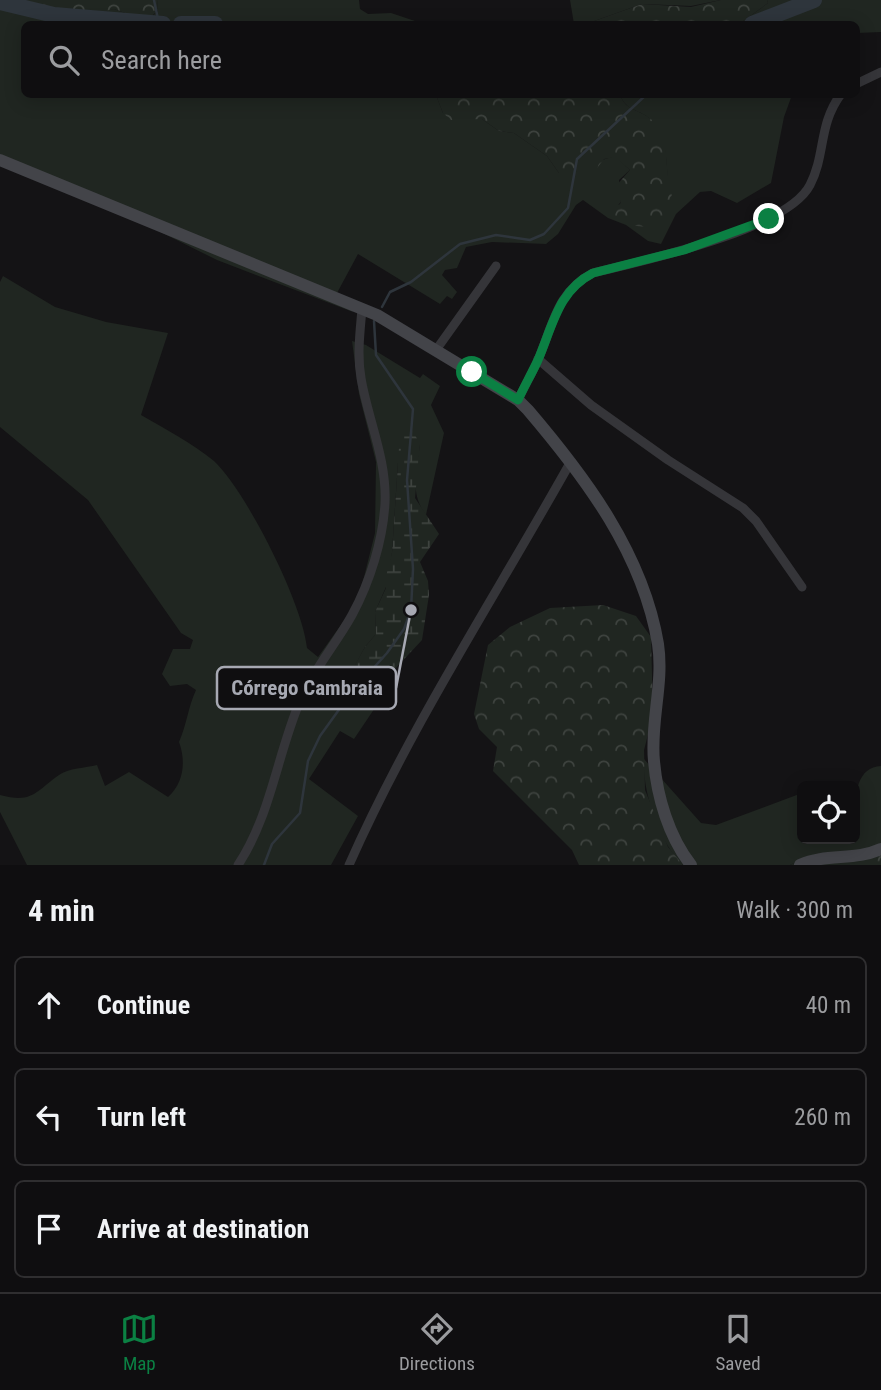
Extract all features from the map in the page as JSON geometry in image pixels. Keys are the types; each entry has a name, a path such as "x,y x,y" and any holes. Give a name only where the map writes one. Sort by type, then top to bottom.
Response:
{"street":[{"path":"860,82 881,72"},
{"path":"518,400 568,290 593,273 684,250 769,219 791,205 809,188 819,158 823,127 838,98"},
{"path":"0,160 362,309 436,349 518,400 570,463 610,519 631,555 641,581 659,656 660,678 653,761 671,831 691,865"},
{"path":"436,349 496,266"},
{"path":"239,865 275,783 298,704 307,685 353,614 366,585 380,534 384,473 361,380 359,341 362,309"},
{"path":"538,359 591,405 668,460 743,508 756,521 802,587"},
{"path":"349,865 439,686 494,598 570,463"},
{"path":"800,865 827,856 864,855 881,849"}],"green space":[{"path":"0,0 157,0 158,10 147,21 114,9 83,16 65,16 32,4 0,4"},
{"path":"157,0 359,0 360,9 368,14 391,13 415,21 147,21 158,11"},
{"path":"570,0 721,0 691,6 642,4 594,21 574,21"},
{"path":"721,0 767,0 768,3 743,21 594,21 642,4 691,7"},
{"path":"767,0 881,0 881,32 860,33 860,21 743,21 768,3"},
{"path":"0,4 32,4 99,11 114,9 147,21 21,21 21,98 437,98 443,113 482,119 499,131 514,133 547,156 559,173 615,156 630,170 619,180 621,202 618,205 668,181 659,131 649,118 629,107 622,98 791,98 784,117 771,183 737,203 711,191 700,192 676,214 661,244 648,241 583,200 576,205 558,234 546,244 492,242 466,247 457,268 445,270 442,275 457,292 452,299 447,296 440,304 358,254 337,293 353,312 217,260 108,206 0,162"},
{"path":"437,98 621,98 628,106 648,117 660,131 665,146 674,208 668,216 654,225 638,226 622,221 614,216 621,202 615,187 630,170 615,157 604,159 594,172 559,173 547,156 514,133 499,131 482,119 451,120 443,113"},
{"path":"3,276 55,307 106,322 168,333 141,415 206,454 227,476 271,549 295,604 307,648 318,657 358,601 375,533 376,462 359,394 352,341 366,345 420,378 423,374 440,386 431,405 444,433 426,515 416,490 420,444 398,463 392,553 386,587 375,612 376,634 365,647 339,695 375,695 389,687 354,739 340,731 309,779 358,816 331,865 27,865 0,812 0,795 27,797 63,773 97,765 105,786 129,772 168,797 177,785 182,771 179,742 196,690 187,684 170,686 162,674 173,649 190,649 193,640 181,633 88,500 0,427 0,282"},
{"path":"411,428 420,444 415,498 439,534 420,562 428,581 429,595 422,640 394,670 389,687 360,707 345,706 338,695 365,647 376,634 375,612 386,588 385,580 392,553 399,448 402,436"},
{"path":"603,605 636,616 651,637 653,715 644,750 645,790 668,847 683,865 579,865 572,850 493,771 497,747 479,729 474,714 488,645 510,627 550,608"},
{"path":"644,759 701,823 716,825 797,795 797,844 860,844 860,782 863,775 871,769 881,766 881,849 807,857 790,865 683,865 666,844 654,816 644,772"},
{"path":"881,849 881,865 790,865 807,857"}],"waterway":[{"path":"154,0 158,21"},
{"path":"760,21 814,0"},
{"path":"0,2 54,15 127,21"},
{"path":"382,307 390,292 411,282 460,244 496,235 530,240 544,234 568,208 577,159 643,98"},
{"path":"264,865 272,844 300,813 308,761 320,736 351,693 387,653 404,629 411,610 413,569 407,480 413,409 376,355 374,321"}],"place":[{"name":"Córrego Cambraia","path":"411,610"}],"route":[{"path":"472,372 518,400 538,359 551,322 568,290 580,280 593,273 684,250 769,219"}]}
